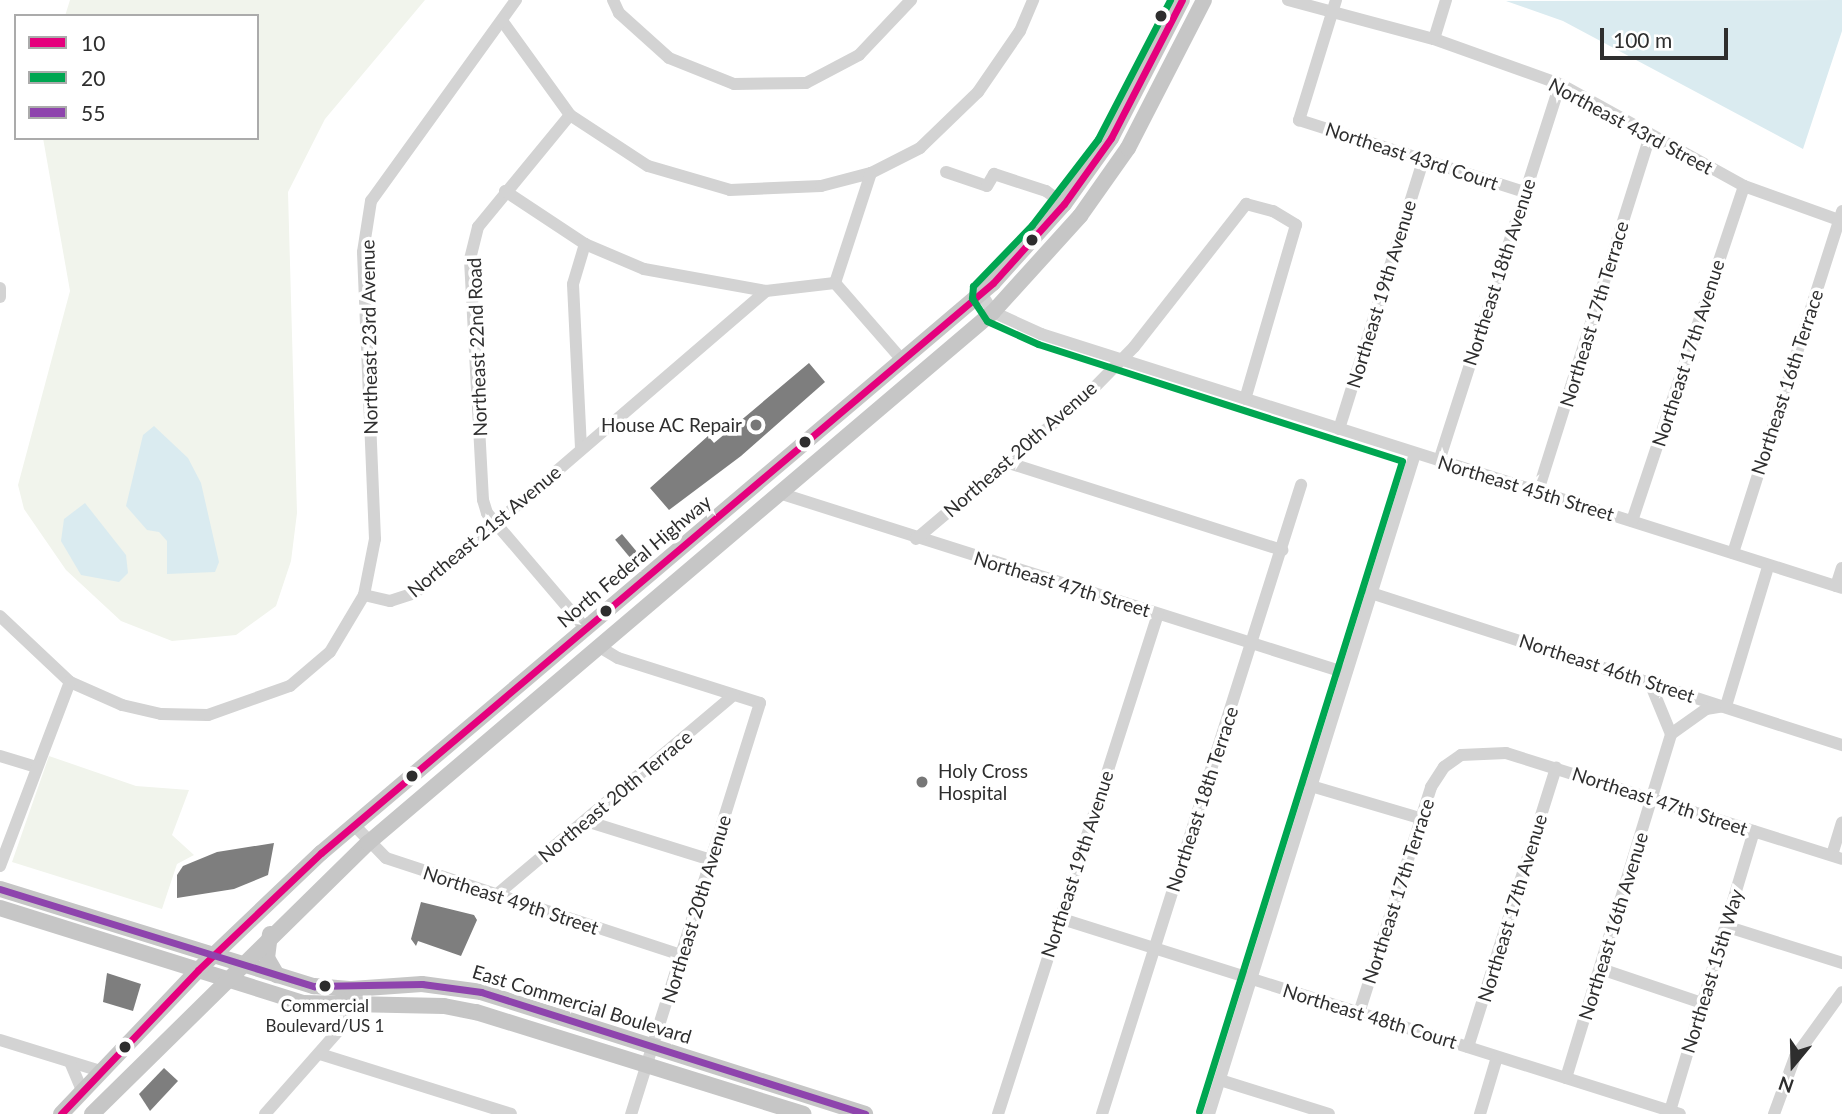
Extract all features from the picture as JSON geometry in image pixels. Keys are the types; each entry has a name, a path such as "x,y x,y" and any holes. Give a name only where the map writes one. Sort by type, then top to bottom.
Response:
{"main road":[{"name":"North Federal Highway","path":"61,1114 198,970 354,825 981,293 1064,204 1111,138 1182,0"},
{"path":"92,1114 240,963 368,843 992,312 1080,216 1128,148 1204,0"},
{"path":"896,394 902,361"},
{"path":"598,646 616,604"},
{"path":"567,672 586,629"},
{"path":"484,742 489,712"},
{"name":"East Commercial Boulevard","path":"0,890 277,975 333,988 461,988 865,1114"},
{"name":"East Commercial Boulevard","path":"0,908 303,1003 348,1008 405,1004 475,1011 804,1114"},
{"path":"270,934 267,958 277,975"},
{"path":"166,960 173,996"}],"street":[{"name":"Northeast 23rd Avenue","path":"364,594 375,539 363,252 371,201 503,22 516,0"},
{"path":"613,0 619,13 669,58 734,84 806,83 859,55 911,0"},
{"path":"503,22 570,115 648,166 730,190 821,186 871,173 920,148 978,92 1020,31 1033,0"},
{"name":"Northeast 43rd Street","path":"1293,0 1335,5 1559,84 1744,186 1841,217"},
{"path":"1434,39 1446,0"},
{"name":"Northeast 43rd Court","path":"1335,5 1299,120 1525,192"},
{"name":"Northeast 18th Avenue","path":"1439,461 1559,84"},
{"name":"Northeast 22nd Road","path":"570,115 478,227 470,260 483,500 497,524 586,629"},
{"name":"Northeast 17th Terrace","path":"1538,491 1650,136"},
{"path":"1111,138 1128,148"},
{"name":"Northeast 19th Avenue","path":"1339,429 1424,158"},
{"path":"946,172 987,186 994,173 1046,191 1064,204"},
{"path":"835,283 871,173"},
{"name":"Northeast 17th Avenue","path":"1632,521 1744,186"},
{"path":"505,191 585,244 644,269 766,291 835,283"},
{"name":"Northeast 20th Avenue","path":"916,539 1087,395 1118,359 1134,347 1246,204 1273,211 1296,225 1245,399"},
{"name":"Northeast 16th Terrace","path":"1733,553 1841,217"},
{"path":"581,448 573,284 585,244"},
{"path":"835,283 902,361"},
{"path":"0,288 0,297"},
{"name":"Northeast 21st Avenue","path":"364,594 404,600 497,524 581,448 766,291"},
{"path":"981,293 992,312"},
{"name":"Northeast 45th Street","path":"992,312 1118,359 1733,553 1768,567 1839,587"},
{"path":"1209,1114 1415,454"},
{"path":"1009,463 1282,550"},
{"name":"Northeast 18th Terrace","path":"1102,1114 1301,485"},
{"name":"Northeast 47th Street","path":"779,493 916,539 1346,673"},
{"path":"1650,683 1671,734 1706,709 1726,706 1768,567"},
{"path":"1839,587 1842,568"},
{"name":"Northeast 46th Street","path":"1371,593 1842,745"},
{"path":"0,616 70,682 161,714 208,715 238,708 312,672 352,622 364,594"},
{"name":"Northeast 19th Avenue","path":"998,1114 1158,614"},
{"path":"598,646 618,659 734,695"},
{"path":"0,866 70,682"},
{"name":"Northeast 20th Avenue","path":"631,1114 760,703 734,695"},
{"name":"Northeast 20th Terrace","path":"495,896 734,695"},
{"name":"Northeast 16th Avenue","path":"1566,1078 1671,734"},
{"name":"Northeast 47th Street","path":"1477,751 1493,750 1556,768 1837,857"},
{"name":"Northeast 17th Terrace","path":"1359,1013 1420,818 1444,766 1477,751"},
{"path":"0,756 36,767"},
{"name":"Northeast 17th Avenue","path":"1468,1047 1556,768"},
{"path":"1311,786 1420,818"},
{"path":"586,821 710,860"},
{"path":"1837,857 1842,823"},
{"name":"Northeast 49th Street","path":"354,825 368,843 386,858 681,955"},
{"name":"Northeast 15th Way","path":"1675,1112 1702,1003 1754,831"},
{"name":"Northeast 48th Court","path":"1059,919 1675,1112"},
{"path":"1726,926 1842,963"},
{"path":"1601,969 1702,1003"},
{"path":"1774,1114 1795,1057 1842,992"},
{"path":"265,1114 339,1030 348,1008"},
{"path":"0,1040 100,1071"},
{"path":"320,1054 511,1114"},
{"path":"1480,1114 1497,1056"},
{"path":"70,1062 82,1090"},
{"path":"1220,1080 1329,1114"}],"shaded area":[{"path":"70,0 425,0 325,119 288,192 297,513 291,561 276,606 236,635 172,641 121,621 66,570 24,509 18,485 70,291 43,140 259,140 259,14 66,14"},
{"path":"1842,0 1842,31 1803,149 1563,21 1506,1"},
{"path":"154,426 188,458 201,483 219,562 215,572 167,574 167,541 159,532 147,530 126,506 143,435"},
{"path":"85,503 126,555 128,573 119,582 81,575 61,541 64,519"},
{"path":"49,756 136,786 189,790 172,835 194,855 177,864 162,909 12,862"}],"building":[{"name":"House AC Repair","path":"809,363 825,382 741,456 669,510 650,488 708,436 714,443"},
{"path":"622,534 639,554 632,560 615,540"},
{"path":"274,843 268,875 234,889 177,898 177,875 183,866 217,852"},
{"path":"421,902 474,915 477,920 461,956 418,941 416,946 411,939"},
{"path":"107,973 141,984 133,1011 103,1002"},
{"path":"164,1068 178,1081 150,1111 139,1094"}],"transit line":[{"name":"20","path":"1170,0 1098,139 1032,225 973,286 972,298 987,321 1038,344 1402,461 1199,1111"},
{"name":"10","path":"61,1114 198,970 321,853 993,283 1064,204 1111,138 1182,0"},
{"name":"55","path":"0,889 314,986 422,984 481,992 865,1114"}],"place":[{"name":"House AC Repair","path":"756,425"},
{"name":"Holy Cross Hospital","path":"922,782"},
{"name":"Commercial Boulevard/US 1","path":"325,986"}]}
